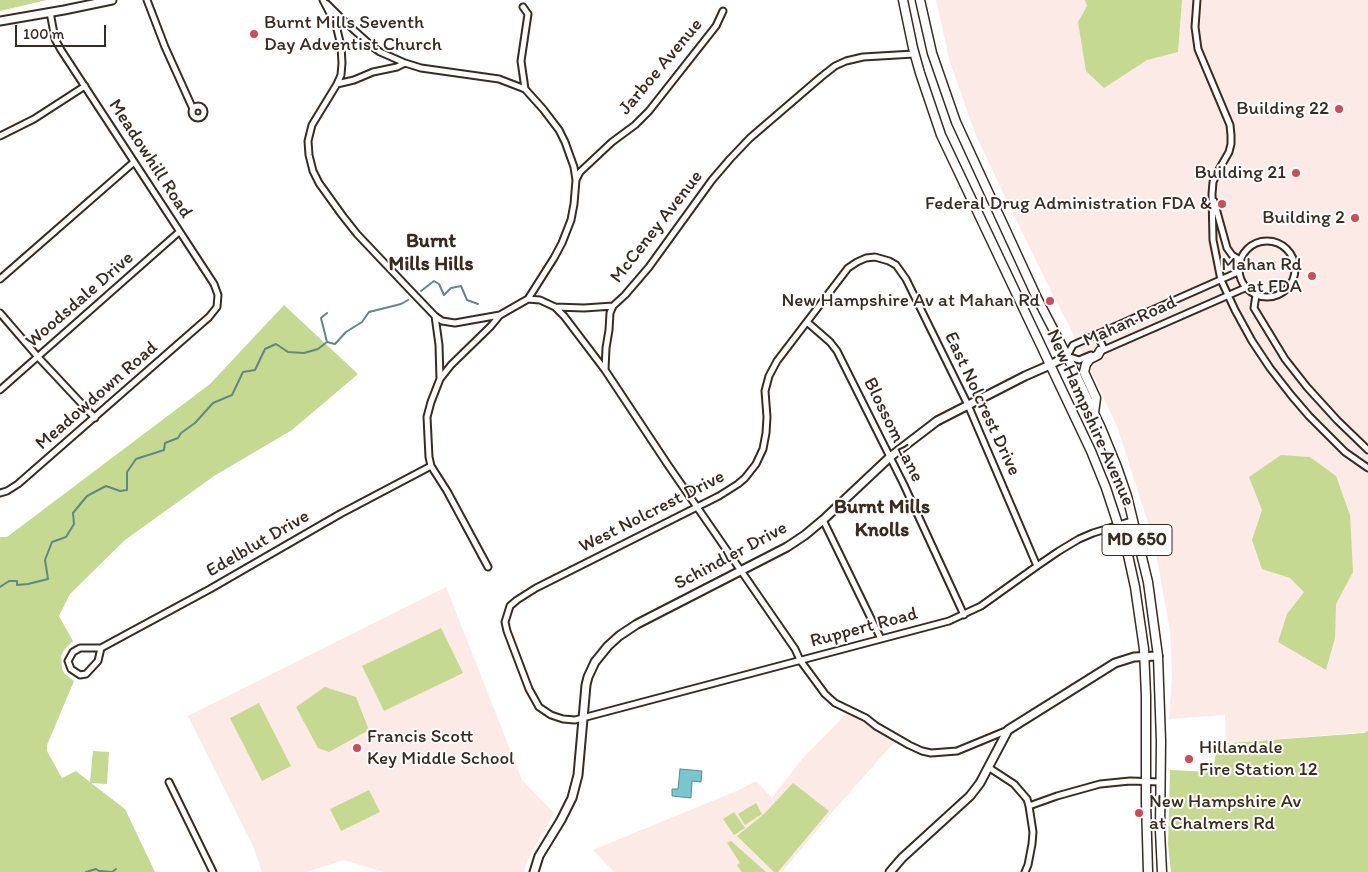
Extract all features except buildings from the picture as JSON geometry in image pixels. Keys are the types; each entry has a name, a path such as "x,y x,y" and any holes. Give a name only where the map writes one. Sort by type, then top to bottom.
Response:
{"main road":[{"name":"New Hampshire Avenue","path":"903,0 914,54 941,135 1091,450 1106,488 1128,555 1135,587 1144,656 1148,872"},
{"name":"New Hampshire Avenue","path":"920,0 932,53 956,122 1037,298 1094,413 1117,467 1126,496 1148,582 1158,656 1162,872"},
{"path":"1094,413 1096,398 1084,372 1086,364 1090,359 1098,355 1102,350"}],"street":[{"path":"0,21 51,12 58,6 75,8 112,0"},
{"path":"147,0 165,47 193,109"},
{"path":"323,0 380,52 421,68 499,79 525,89 559,130 574,167 576,180 574,204 571,220 562,243 528,299 500,314 455,323 442,321 435,316 357,234 319,183 313,171 308,141 312,124 341,75 341,46 336,25 323,0"},
{"path":"1197,0 1195,27 1198,49 1230,125 1232,139 1229,152 1213,182 1212,194 1213,240 1221,280 1252,341 1291,395 1345,452 1368,468"},
{"path":"523,7 528,14 521,61 525,89"},
{"name":"Jarboe Avenue","path":"576,180 580,172 649,111 716,26 723,10"},
{"name":"Meadowhill Road","path":"51,12 56,39 61,50 214,284 218,294 217,307 206,320"},
{"name":"McCeney Avenue","path":"528,299 540,300 555,307 613,306 625,295 648,267 712,180 730,159 750,138 821,77 835,66 863,56 914,54"},
{"path":"337,84 405,63"},
{"path":"0,136 34,119 85,86"},
{"path":"0,279 134,162"},
{"path":"1212,194 1228,248 1232,255 1240,260"},
{"name":"Woodsdale Drive","path":"0,390 179,232"},
{"path":"1265,241 1280,244 1288,249 1295,261 1290,284 1286,289 1271,296 1256,295 1245,288 1242,283 1238,272 1240,260 1248,249 1256,244 1265,241"},
{"name":"West Nolcrest Drive","path":"583,718 575,720 563,719 551,715 540,707 529,689 507,630 505,622 510,606 536,588 719,496 745,478 756,464 763,449 767,417 765,391 769,376 777,361 848,268 866,258 875,257 889,261"},
{"name":"East Nolcrest Drive","path":"889,261 896,265 906,279 968,405 1037,566"},
{"name":"Mahan Road","path":"1238,272 1073,345 1067,356 1079,360 1245,288"},
{"path":"1256,295 1254,308 1285,359 1337,420 1368,450"},
{"path":"605,370 610,314 613,306"},
{"path":"555,307 605,370 740,572 795,649 800,660 834,704 866,718 876,726 922,751 957,751 1008,730 1116,663 1134,657 1158,656"},
{"path":"0,313 95,418"},
{"path":"488,567 447,491 431,466 428,417 431,402 440,379 451,365 491,326 500,314"},
{"path":"435,316 439,345 440,379"},
{"name":"Meadowdown Road","path":"0,493 18,484 206,320"},
{"name":"Blossom Lane","path":"807,322 830,342 837,351 890,457 964,615"},
{"path":"1097,334 1102,350"},
{"name":"Schindler Drive","path":"534,872 539,856 572,798 578,774 586,685 595,662 608,646 619,636 638,624 787,547 823,520 890,457 937,421 1067,356"},
{"name":"Edelblut Drive","path":"101,648 98,661 86,674 80,675 71,669 68,660 73,652 80,648 101,648 215,586 355,506 431,466"},
{"path":"823,520 881,639"},
{"name":"Ruppert Road","path":"583,718 948,621 981,606 1059,551 1080,539 1132,521"},
{"path":"890,872 902,858 970,796 980,783 1008,730"},
{"path":"988,767 1014,784 1027,799 1033,832 1028,865 1025,872"},
{"path":"1029,806 1100,784 1130,781 1160,782"},
{"path":"170,782 213,872"}],"shaded area":[{"path":"936,0 1368,0 1368,732 1226,743 1225,715 1169,719 1172,675 1170,631 1154,542 1117,426 975,133 950,62"},
{"name":"Francis Scott Key Middle School","path":"446,587 522,780 554,813 527,861 524,872 384,872 344,860 306,872 262,872 253,846 188,716"},
{"path":"848,712 897,739 782,872 614,872 593,850 739,790 756,781 772,798 802,759"}],"green space":[{"path":"0,0 47,0 0,11"},
{"path":"1085,0 1182,0 1178,52 1147,60 1104,88 1086,71 1078,22 1087,6"},
{"path":"284,305 358,374 292,430 214,476 125,540 70,594 59,616 73,641 61,656 62,669 74,681 47,745 47,751 62,778 76,771 90,782 93,751 109,752 107,784 91,783 125,809 155,872 0,872 0,537 7,537 210,384"},
{"path":"1281,455 1310,457 1336,476 1350,515 1353,572 1336,604 1335,638 1326,670 1278,642 1287,614 1304,592 1290,578 1262,569 1252,540 1262,510 1249,477"},
{"path":"441,628 463,673 384,711 362,666"},
{"path":"325,687 356,697 369,730 329,752 318,748 296,707"},
{"path":"259,703 291,766 262,781 230,718"},
{"path":"1368,731 1368,872 1171,872 1168,845 1170,770 1213,772 1217,744 1364,733"},
{"path":"793,783 829,811 778,872 774,872 737,836 765,813"},
{"path":"369,790 380,812 341,831 330,809"},
{"path":"756,803 762,814 745,825 738,814"},
{"path":"734,812 745,828 734,835 723,819"},
{"path":"731,841 766,872 742,872 737,865 740,863 727,843"}],"water":[{"path":"680,769 702,771 701,782 692,781 691,798 672,796 672,789 678,789"}],"waterway":[{"path":"421,291 434,281 439,284 444,295 451,288 461,286 467,300 478,304"},
{"path":"0,587 9,581 17,581 17,585 48,579 45,560 52,542 66,537 74,524 73,513 87,496 106,486 120,491 127,490 127,472 136,459 164,450 165,443 178,438 213,403 232,395 243,372 255,370 265,349 276,344 288,352 304,353 318,349 327,342 335,344 346,332 362,322 369,312 401,304 408,300"},
{"path":"327,313 321,318 327,342"},
{"path":"86,872 96,869 99,871"},
{"path":"100,871 112,872 116,869"}],"place":[{"name":"Burnt Mills Seventh Day Adventist Church","path":"254,34"},
{"name":"Building 22","path":"1339,109"},
{"name":"Building 21","path":"1296,173"},
{"name":"Federal Drug Administration FDA &","path":"1222,204"},
{"name":"Building 2","path":"1355,218"},
{"name":"Mahan Rd at FDA","path":"1312,276"},
{"name":"New Hampshire Av at Mahan Rd","path":"1050,301"},
{"name":"Francis Scott Key Middle School","path":"357,748"},
{"name":"Hillandale Fire Station 12","path":"1189,759"},
{"name":"New Hampshire Av at Chalmers Rd","path":"1139,813"}],"district":[{"name":"Burnt Mills Hills","path":"431,254"},
{"name":"Burnt Mills Knolls","path":"882,520"}]}
